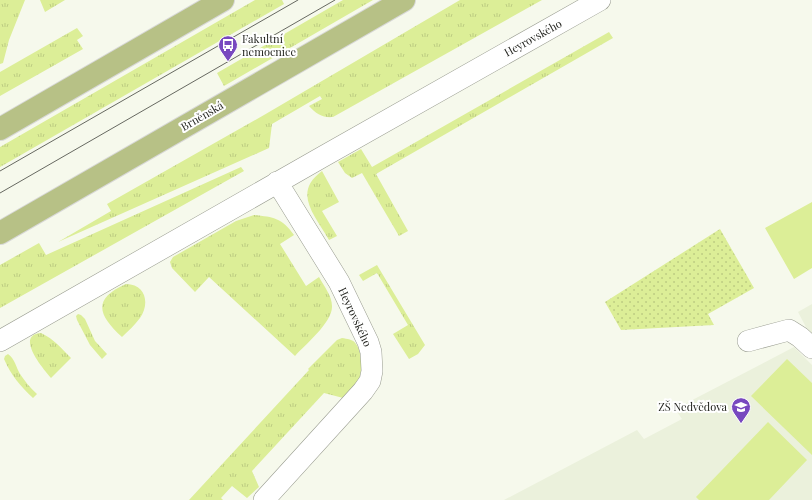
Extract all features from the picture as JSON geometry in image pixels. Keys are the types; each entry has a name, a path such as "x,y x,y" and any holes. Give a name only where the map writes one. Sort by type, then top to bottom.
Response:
{"main road":[{"path":"0,129 223,0"},
{"name":"Brněnská","path":"0,233 404,0"}],"street":[{"name":"Heyrovského","path":"0,341 277,182 600,0"},
{"name":"Heyrovského","path":"264,500 356,400 370,381 372,372 371,352 368,342 342,289 277,182"},
{"path":"748,341 789,330 800,337 812,348"}],"shaded area":[{"path":"812,304 812,334 808,331 798,312"},
{"name":"ZŠ Nedvědova","path":"794,347 812,365 812,500 504,500 637,430 644,439 682,419 675,409"}],"green space":[{"path":"0,0 25,0 9,40 3,63 0,64"},
{"path":"40,0 65,0 45,12"},
{"path":"255,0 282,0 284,4 0,167 0,147"},
{"path":"343,0 373,0 224,86 217,73"},
{"path":"460,0 542,0 333,117 320,115 309,106 322,99 320,96 272,124 269,148 58,242 111,211 107,204 264,115"},
{"path":"77,28 83,36 77,40 83,49 0,96 0,72"},
{"path":"609,32 613,38 376,174 408,231 399,236 362,173 352,178 345,173 338,162 361,149 372,167"},
{"path":"241,167 244,171 0,308 0,265 39,243 46,255"},
{"path":"322,171 339,202 322,211 337,236 329,240 313,213 307,196 308,188 313,179"},
{"path":"812,202 812,268 794,279 765,228"},
{"path":"254,215 277,219 290,229 294,235 280,244 306,286 319,277 332,302 331,312 328,319 318,333 295,356 209,277 195,292 172,268 170,262 173,257 236,221"},
{"path":"720,229 754,288 708,314 714,325 621,330 605,302"},
{"path":"377,265 425,345 418,354 409,359 393,334 408,325 377,273 363,281 359,275"},
{"path":"126,284 138,287 142,291 145,307 143,313 134,326 122,337 108,322 102,308 103,302 108,296"},
{"path":"78,314 85,319 95,341 107,354 102,359 90,345 77,320 76,316"},
{"path":"41,333 54,341 71,358 51,378 38,361 30,346 30,340 33,335"},
{"path":"342,338 355,342 358,347 361,360 360,377 347,399 324,393 252,471 259,487 247,498 232,486 221,498 223,500 189,500 309,370 308,369 337,340"},
{"path":"8,354 14,361 22,377 37,394 33,398 20,385 10,370 4,359"},
{"path":"787,359 812,383 812,455 751,396"},
{"path":"768,422 807,460 769,500 699,500 696,497"}],"tram line":[{"path":"0,171 298,0"},
{"path":"0,193 335,0"}],"place":[{"name":"Fakultní nemocnice","path":"228,62"},
{"name":"ZŠ Nedvědova","path":"741,424"}]}
